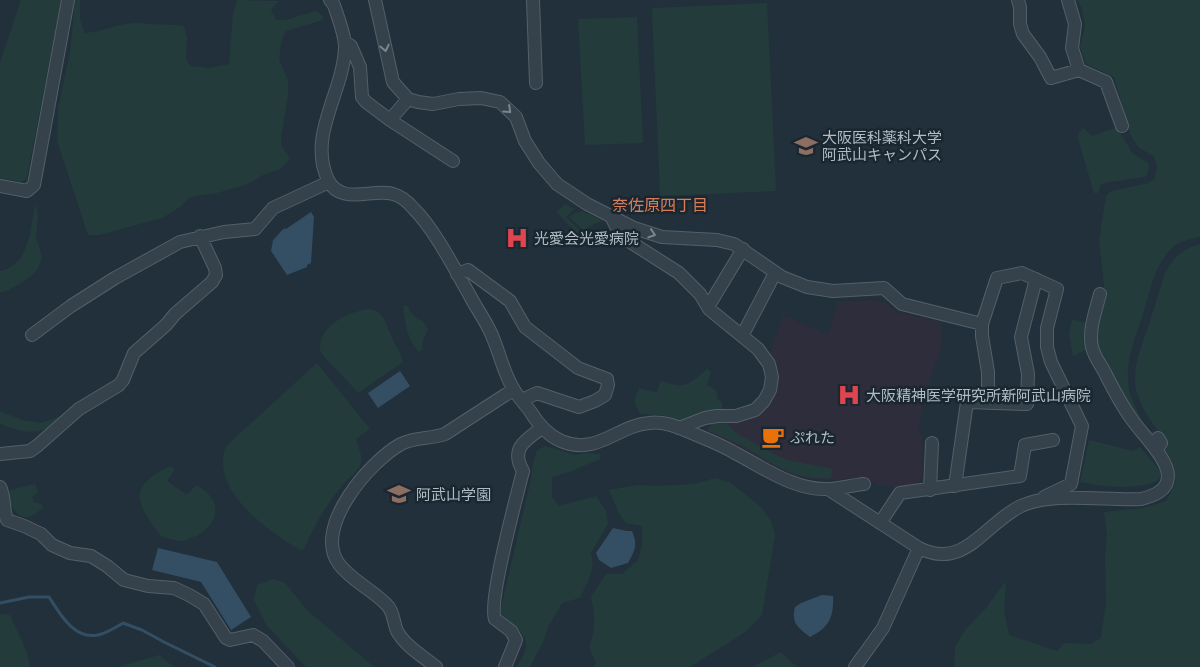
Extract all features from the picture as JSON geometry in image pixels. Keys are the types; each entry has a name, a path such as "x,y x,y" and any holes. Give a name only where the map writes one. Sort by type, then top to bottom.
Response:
{"street":[{"path":"0,186 26,190 34,185 68,0"},
{"path":"330,0 334,5 345,42 343,64 324,130 322,148 329,182 335,189 347,195 387,192 400,196 419,213 489,329 518,395 542,428 562,442 583,445 598,443 643,423 662,423 729,449 778,477 814,488 828,489 864,484"},
{"path":"375,0 393,82 408,99 433,104 459,99 481,98 500,102 516,117 532,154 557,184 612,218 634,228 662,237 717,240 734,244 775,273 798,285 824,291 884,288 902,304 982,324"},
{"path":"533,0 536,83"},
{"path":"1018,0 1020,24 1023,34 1040,57 1051,78 1079,70 1106,82 1122,126"},
{"path":"1068,0 1076,24 1072,48 1079,70"},
{"path":"345,42 351,46 360,67 362,97 371,107 453,161"},
{"path":"390,120 408,99"},
{"path":"32,335 115,278 180,242 200,236 255,228 273,208 329,182"},
{"path":"612,218 621,236 678,273 700,294 708,307 763,353 770,364 772,384 764,401 754,410 736,416 711,416 679,428"},
{"path":"0,454 30,451 79,409 120,385 134,353 212,282 216,275 215,268 200,236"},
{"path":"708,307 743,249"},
{"path":"436,667 406,642 397,631 392,612 387,604 361,586 339,564 333,552 331,539 334,523 353,489 363,476 389,452 402,443 445,434 518,395 537,392 579,407 595,402 605,395 608,385 607,379 578,368 525,327 510,301 468,270 457,274"},
{"path":"828,489 919,548 940,554 950,554 961,550 1011,511 1071,484 1082,426 1051,362 1047,347 1047,328 1057,289 1022,272 997,278 982,324 988,372 988,402"},
{"path":"742,336 775,273"},
{"path":"955,486 967,402 1026,404 1028,374 1021,337 1036,279"},
{"path":"1037,500 1070,498 1141,500 1160,492 1168,478 1167,468 1157,444 1132,420 1093,352 1091,333 1100,294"},
{"path":"505,667 516,643 515,636 511,630 495,619 496,595 506,541 523,471 519,463 518,454 523,442 542,428"},
{"path":"880,523 900,493 1020,476 1024,445 1053,440"},
{"path":"930,490 932,443"},
{"path":"0,487 2,489 3,508 7,520 41,534 52,545 70,553 91,556 124,580 148,586 174,588 189,595 204,604 226,638 230,640 253,635 263,641 288,667"},
{"path":"855,667 883,628 919,548"}],"shaded area":[{"path":"311,212 314,217 311,263 307,267 287,275 271,251 273,240 283,229 286,229"},
{"name":"大阪精神医学研究所新阿武山病院","path":"872,300 886,303 898,312 942,322 941,348 926,392 918,432 922,437 923,474 913,488 877,485 864,477 826,481 792,476 775,469 704,431 714,421 747,419 762,411 769,354 783,315 826,334 829,332 838,301"},
{"path":"400,371 410,386 378,408 368,393"},
{"path":"613,528 632,531 635,544 628,563 611,568 599,560 596,553"},
{"path":"158,548 217,562 251,617 231,630 201,582 152,570"},
{"path":"822,595 833,596 831,616 822,630 810,637 796,625 794,617 795,607"}],"green space":[{"path":"21,0 61,0 27,178 22,182 0,178 0,63"},
{"path":"75,0 80,0 80,20 85,33 136,23 184,26 187,38 186,58 190,66 209,68 229,64 233,14 237,0 279,1 271,10 276,20 286,20 315,11 323,16 323,20 286,31 281,42 279,60 288,80 288,95 281,137 282,146 290,159 280,169 263,175 248,184 217,193 190,197 180,207 162,218 99,235 88,235 57,141 58,108 70,52"},
{"path":"1077,0 1200,0 1200,237 1178,244 1161,262 1132,347 1128,372 1131,397 1154,441 1127,405 1097,350 1096,334 1105,294 1099,241 1106,196 1111,191 1149,183 1155,178 1157,167 1154,156 1139,148 1131,136 1114,77 1086,64 1080,46 1085,27 1082,9"},
{"path":"767,3 776,191 660,196 652,8"},
{"path":"637,17 643,143 585,145 578,19"},
{"path":"1117,127 1132,153 1148,163 1147,175 1104,183 1100,185 1098,193 1094,193 1078,134 1083,128 1092,136"},
{"path":"566,204 574,209 566,217 580,231 578,234 556,212"},
{"path":"35,205 38,215 36,237 41,253 39,267 23,282 4,292 0,292 0,271 17,262 23,254 30,235"},
{"path":"582,211 602,220 587,228 591,236 587,239 583,230 569,217"},
{"path":"1200,244 1200,667 954,667 955,647 965,630 986,608 1006,581 1004,611 1009,635 1057,651 1064,643 1091,644 1101,638 1106,602 1105,557 1107,535 1104,512 1143,508 1166,501 1176,482 1173,467 1164,454 1167,443 1143,407 1137,393 1135,375 1138,357 1165,273 1179,254 1188,248"},
{"path":"403,306 408,306 412,314 423,322 428,329 422,343 423,349 419,352 409,336"},
{"path":"369,309 377,311 383,317 403,362 358,393 320,351 320,344 325,332 335,322 356,312"},
{"path":"1072,319 1086,323 1083,340 1086,350 1073,356 1069,334"},
{"path":"317,363 370,429 356,439 361,456 360,466 331,501 316,524 304,549 300,550 273,532 245,507 234,493 226,478 223,462 226,446"},
{"path":"707,369 711,372 707,385 716,390 718,400 722,402 722,411 684,421 661,415 640,414 634,401 639,388 657,393 660,381 676,385 686,384"},
{"path":"0,411 22,420 41,423 63,415 49,427 33,432 25,432 0,423"},
{"path":"712,424 727,424 738,434 780,457 833,469 831,478 799,475 780,468 742,446 707,430"},
{"path":"1089,440 1133,451 1140,447 1162,473 1157,481 1139,486 1109,486 1080,482"},
{"path":"545,446 576,455 585,453 600,454 600,459 552,477 552,497 559,506 596,496 606,511 608,524 591,553 592,571 580,598 562,603 548,627 544,640 530,667 516,667 523,657 526,641 519,630 500,612 533,463 537,450"},
{"path":"170,466 175,469 167,481 187,495 196,485 212,498 215,505 213,520 208,527 201,533 183,541 161,536 152,525 141,504 141,490 144,484"},
{"path":"715,478 731,483 761,507 771,521 775,535 762,615 744,633 690,667 594,667 596,663 589,647 594,622 591,597 606,574 622,574 638,560 642,545 642,526 626,523 619,514 609,490 637,485 695,484"},
{"path":"35,484 38,492 32,497 34,502 44,507 28,517 23,517 16,512 8,500 10,490"},
{"path":"273,579 285,583 307,610 374,667 306,667 267,626 254,600 257,585"},
{"path":"0,614 10,615 27,652 30,667 0,667"},
{"path":"781,652 797,667 752,667"},
{"path":"159,655 174,667 118,667"}],"waterway":[{"path":"0,603 29,597 49,597 63,618 82,634 89,636 98,635 123,623 142,630 215,667"}],"place":[{"name":"大阪医科薬科大学 阿武山キャンパス","path":"806,146"},
{"name":"光愛会光愛病院","path":"517,238"},
{"name":"大阪精神医学研究所新阿武山病院","path":"849,395"},
{"name":"ぷれた","path":"773,437"},
{"name":"阿武山学園","path":"399,494"}],"district":[{"name":"奈佐原四丁目","path":"660,205"}]}
